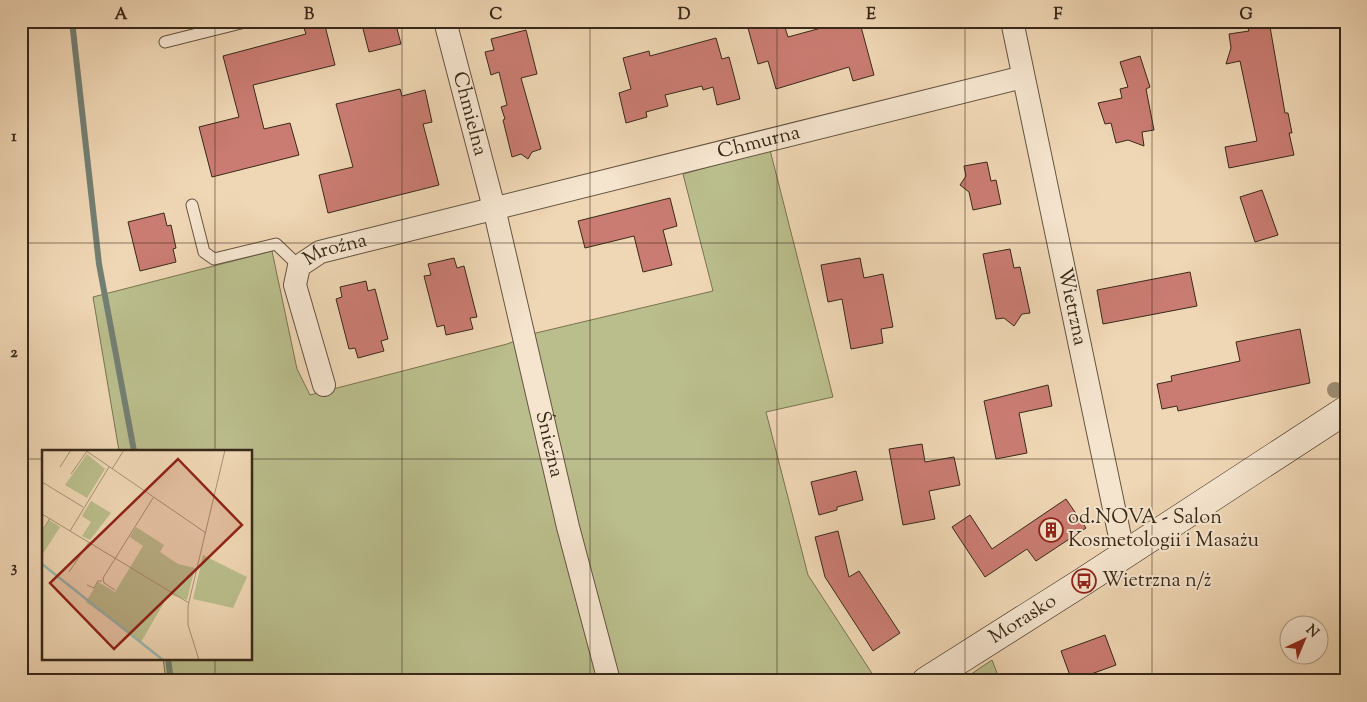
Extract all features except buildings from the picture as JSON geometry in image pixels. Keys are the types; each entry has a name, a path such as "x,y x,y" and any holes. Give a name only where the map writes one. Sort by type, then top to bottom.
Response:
{"street":[{"name":"Chmielna","path":"445,21 494,208"},
{"name":"Wietrzna","path":"1012,21 1120,537 1126,553"},
{"name":"Chmurna","path":"494,208 1021,69"},
{"name":"Mroźna","path":"324,385 295,285 299,266 320,252 494,208"},
{"name":"Śnieżna","path":"494,208 568,527 609,681"},
{"name":"Morasko","path":"926,681 1346,410"}],"lane":[{"path":"165,42 249,21"},
{"path":"192,204 204,252 214,259 276,244 299,266"}],"green space":[{"path":"770,150 833,397 766,412 808,575 877,681 166,681 163,660 252,660 252,450 119,450 93,297 272,251 297,369 310,395 507,344 536,333 713,291 683,174"},
{"path":"992,660 1000,681 961,681"}],"waterway":[{"path":"72,21 99,264 134,450"},
{"path":"168,660 171,681"}],"place":[{"name":"od.NOVA - Salon Kosmetologii i Masażu","path":"1051,530"},
{"name":"Wietrzna n/ż","path":"1084,581"}]}
